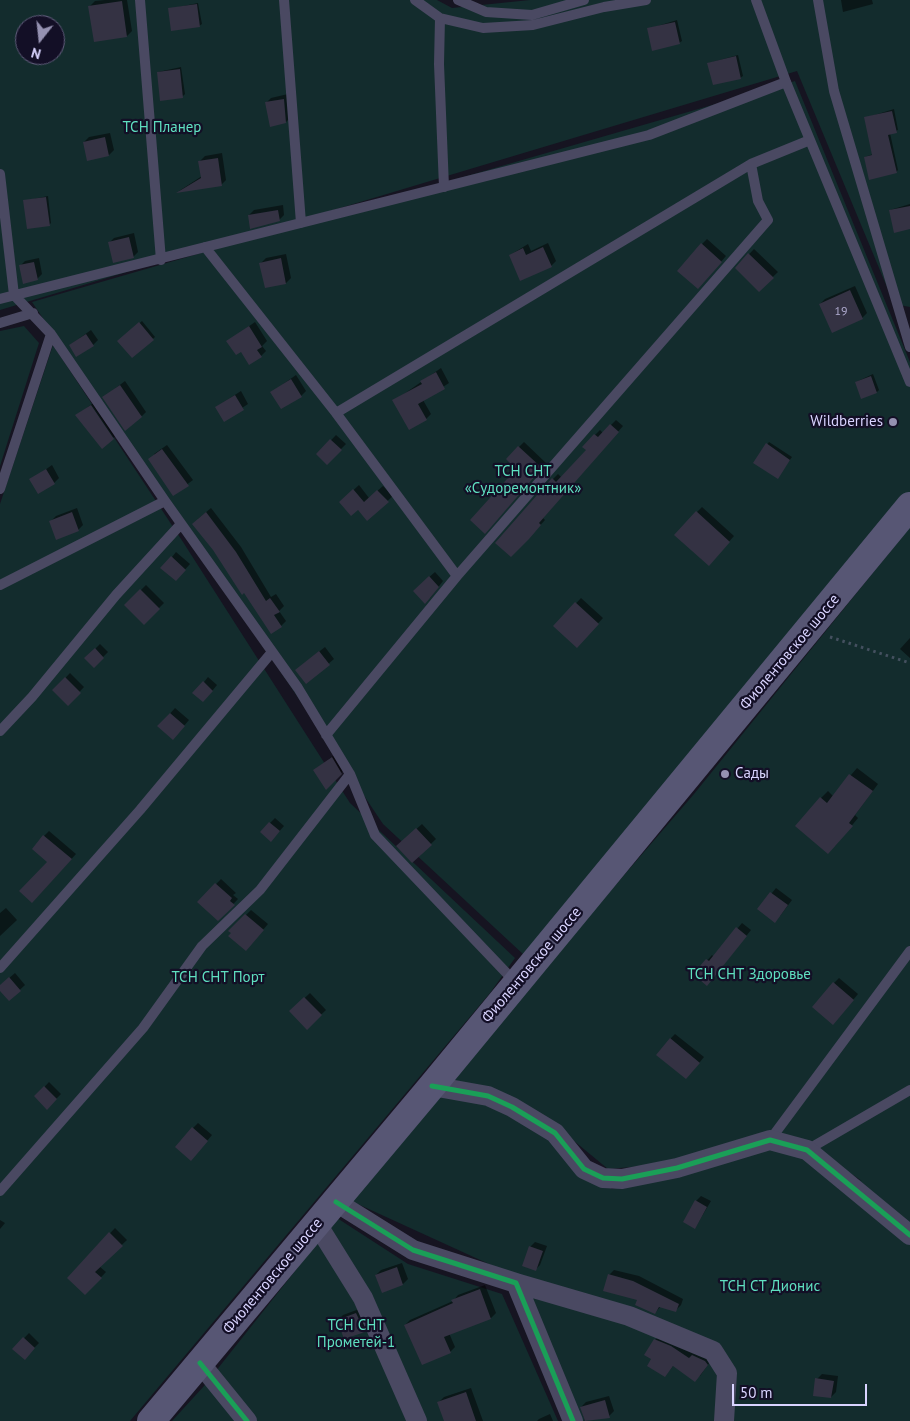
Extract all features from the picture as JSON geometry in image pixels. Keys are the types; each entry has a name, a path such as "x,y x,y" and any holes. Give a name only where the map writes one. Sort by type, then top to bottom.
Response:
{"main road":[{"name":"Фиолентовское шоссе","path":"151,1421 336,1202 910,506"}],"street":[{"path":"432,1086 488,1096 512,1107 555,1133 584,1169 603,1178 622,1179 677,1168 770,1140 807,1150 910,1235"},
{"path":"336,1202 413,1250 629,1316 713,1351 727,1373 724,1421"},
{"path":"317,1224 363,1298 417,1421"},
{"path":"516,1282 573,1421"},
{"path":"200,1363 247,1421"}],"lane":[{"path":"140,0 161,260"},
{"path":"284,0 302,223"},
{"path":"415,0 440,18 483,28 533,25 646,0"},
{"path":"458,0 486,12 532,15 584,0"},
{"path":"753,0 910,382"},
{"path":"818,0 834,91 910,347"},
{"path":"440,18 439,64 444,187"},
{"path":"0,299 161,260 649,135 786,82"},
{"path":"336,413 751,164 810,140"},
{"path":"326,735 457,576 768,220 758,201 751,164"},
{"path":"0,174 14,295 52,334 165,501 298,688 350,774 375,835 517,983"},
{"path":"204,248 336,413 457,576"},
{"path":"0,323 33,313"},
{"path":"0,489 52,334"},
{"path":"0,585 165,501"},
{"path":"0,731 181,524"},
{"path":"0,968 140,810 272,652"},
{"path":"0,1191 143,1028 202,946 260,890 350,774"},
{"path":"770,1140 910,951"},
{"path":"807,1150 910,1090"}],"path":[{"path":"811,626 836,641 910,663"}],"green space":[{"name":"ТСН Планер","path":"0,0 437,0 452,8 530,0 910,0 910,307 894,304 797,71 0,310"},
{"name":"ТСН СНТ «Судоремонтник»","path":"795,81 910,362 910,494 524,955 383,824 32,302"},
{"path":"24,326 39,343 0,466 0,331"},
{"name":"ТСН СНТ Порт","path":"53,345 183,542 350,803 515,958 490,993 130,1421 0,1421 0,504"},
{"path":"910,527 910,1421 581,1421 513,1275 349,1200 440,1093 504,1105 612,1189 773,1149 805,1157 862,1181 796,1137 763,1135 655,1165 608,1169 562,1131 516,1100 443,1085 694,794"},
{"name":"ТСН СНТ Прометей-1","path":"337,1218 408,1264 502,1294 558,1421 172,1421 204,1386"}],"building":[{"path":"122,1 127,37 94,42 88,6"},
{"path":"197,4 200,27 171,31 168,8"},
{"path":"675,22 680,44 652,51 647,28"},
{"path":"736,56 741,79 713,85 707,63"},
{"path":"180,69 183,98 160,101 157,72"},
{"path":"284,99 286,123 270,127 265,102"},
{"path":"892,111 897,133 888,135 897,173 869,180 864,157 872,155 864,117"},
{"path":"105,137 109,156 87,161 83,142"},
{"path":"218,158 222,186 176,193 201,178 198,161"},
{"path":"46,197 50,226 27,229 23,200"},
{"path":"910,206 910,229 894,233 889,210"},
{"path":"278,210 280,221 250,229 248,215"},
{"path":"129,237 134,258 113,263 108,242"},
{"path":"701,243 722,262 698,289 677,271"},
{"path":"543,247 552,267 520,281 509,255 523,248 526,255"},
{"path":"748,253 774,278 759,292 735,268"},
{"path":"281,258 286,284 265,288 259,263"},
{"path":"34,262 38,280 23,284 19,265"},
{"path":"850,290 863,319 832,333 819,304"},
{"path":"139,322 154,340 132,358 117,341"},
{"path":"249,326 262,347 257,350 262,357 249,365 241,352 236,355 226,341"},
{"path":"86,334 94,346 76,357 69,345"},
{"path":"436,372 445,389 418,404 427,420 409,430 392,400 422,384 420,381"},
{"path":"871,376 877,393 861,399 855,382"},
{"path":"291,379 302,397 281,409 270,392"},
{"path":"120,385 142,417 125,431 102,397"},
{"path":"235,395 244,410 224,422 215,407"},
{"path":"91,405 114,439 102,449 75,415"},
{"path":"610,424 619,432 539,523 541,525 529,539 511,557 495,543 552,478 556,482 586,450 582,447 594,434 598,437"},
{"path":"330,439 342,450 327,465 316,454"},
{"path":"766,443 790,460 778,479 753,463"},
{"path":"518,446 542,468 485,534 470,520 516,469 506,459"},
{"path":"162,449 189,486 173,496 148,459"},
{"path":"46,469 55,484 38,494 29,479"},
{"path":"353,489 364,502 377,490 389,502 367,521 358,510 351,516 339,502"},
{"path":"696,511 730,542 709,566 674,535"},
{"path":"72,512 79,531 56,540 49,521"},
{"path":"206,512 236,552 266,601 270,598 280,612 274,615 282,627 271,634 244,593 242,595 213,550 192,524"},
{"path":"171,556 186,570 176,581 160,568"},
{"path":"429,576 439,587 425,604 413,591"},
{"path":"140,589 160,609 144,625 124,605"},
{"path":"575,602 599,624 577,648 553,626"},
{"path":"95,648 104,658 94,668 84,658"},
{"path":"319,651 330,665 306,684 295,670"},
{"path":"65,677 81,693 68,706 52,690"},
{"path":"203,681 213,691 203,702 192,693"},
{"path":"170,713 185,726 173,740 157,726"},
{"path":"332,757 342,774 326,790 313,770"},
{"path":"849,774 873,791 849,823 853,826 828,854 795,826 820,797 827,803"},
{"path":"269,822 280,831 271,842 260,832"},
{"path":"416,828 432,845 412,863 396,846"},
{"path":"43,835 72,859 32,903 19,891 47,862 32,849"},
{"path":"215,883 232,898 230,901 235,905 218,921 197,902"},
{"path":"770,892 788,905 775,923 757,909"},
{"path":"245,914 264,930 246,951 228,936 231,933 228,931"},
{"path":"736,927 747,936 707,986 693,974 706,959 709,961"},
{"path":"9,977 21,991 9,1001 0,991 0,985"},
{"path":"833,982 854,1000 833,1025 812,1007"},
{"path":"304,997 322,1015 307,1030 289,1011"},
{"path":"670,1038 700,1063 686,1079 656,1055"},
{"path":"44,1086 57,1099 47,1110 34,1096"},
{"path":"192,1127 208,1141 191,1161 175,1147"},
{"path":"695,1200 707,1207 695,1229 683,1222"},
{"path":"109,1232 123,1246 95,1272 102,1278 85,1295 67,1278"},
{"path":"529,1246 543,1251 536,1271 522,1266"},
{"path":"397,1267 403,1285 382,1293 375,1275"},
{"path":"608,1274 633,1281 679,1304 676,1312 659,1307 655,1314 635,1305 637,1300 603,1291"},
{"path":"480,1289 491,1319 444,1337 451,1353 422,1365 404,1325 453,1303 451,1300"},
{"path":"356,1313 365,1332 344,1339 337,1320"},
{"path":"23,1337 35,1348 25,1360 12,1349"},
{"path":"654,1339 671,1346 689,1358 692,1355 705,1361 708,1365 695,1382 673,1366 665,1377 647,1366 651,1359 644,1355"},
{"path":"815,1378 834,1381 831,1398 813,1396"},
{"path":"466,1392 476,1421 444,1421 437,1402"},
{"path":"605,1400 610,1418 585,1421 580,1407"}],"cycle path":[{"path":"432,1086 488,1096 512,1107 555,1133 584,1169 603,1178 622,1179 677,1168 770,1140 807,1150 910,1235"},
{"path":"336,1202 413,1250 516,1283 573,1421"},
{"path":"200,1363 247,1421"}],"place":[{"name":"Wildberries","path":"893,422"},
{"name":"Сады","path":"725,774"}],"park label":[{"name":"ТСН СНТ Здоровье","path":"749,975"},
{"name":"ТСН СТ Дионис","path":"770,1287"}]}
